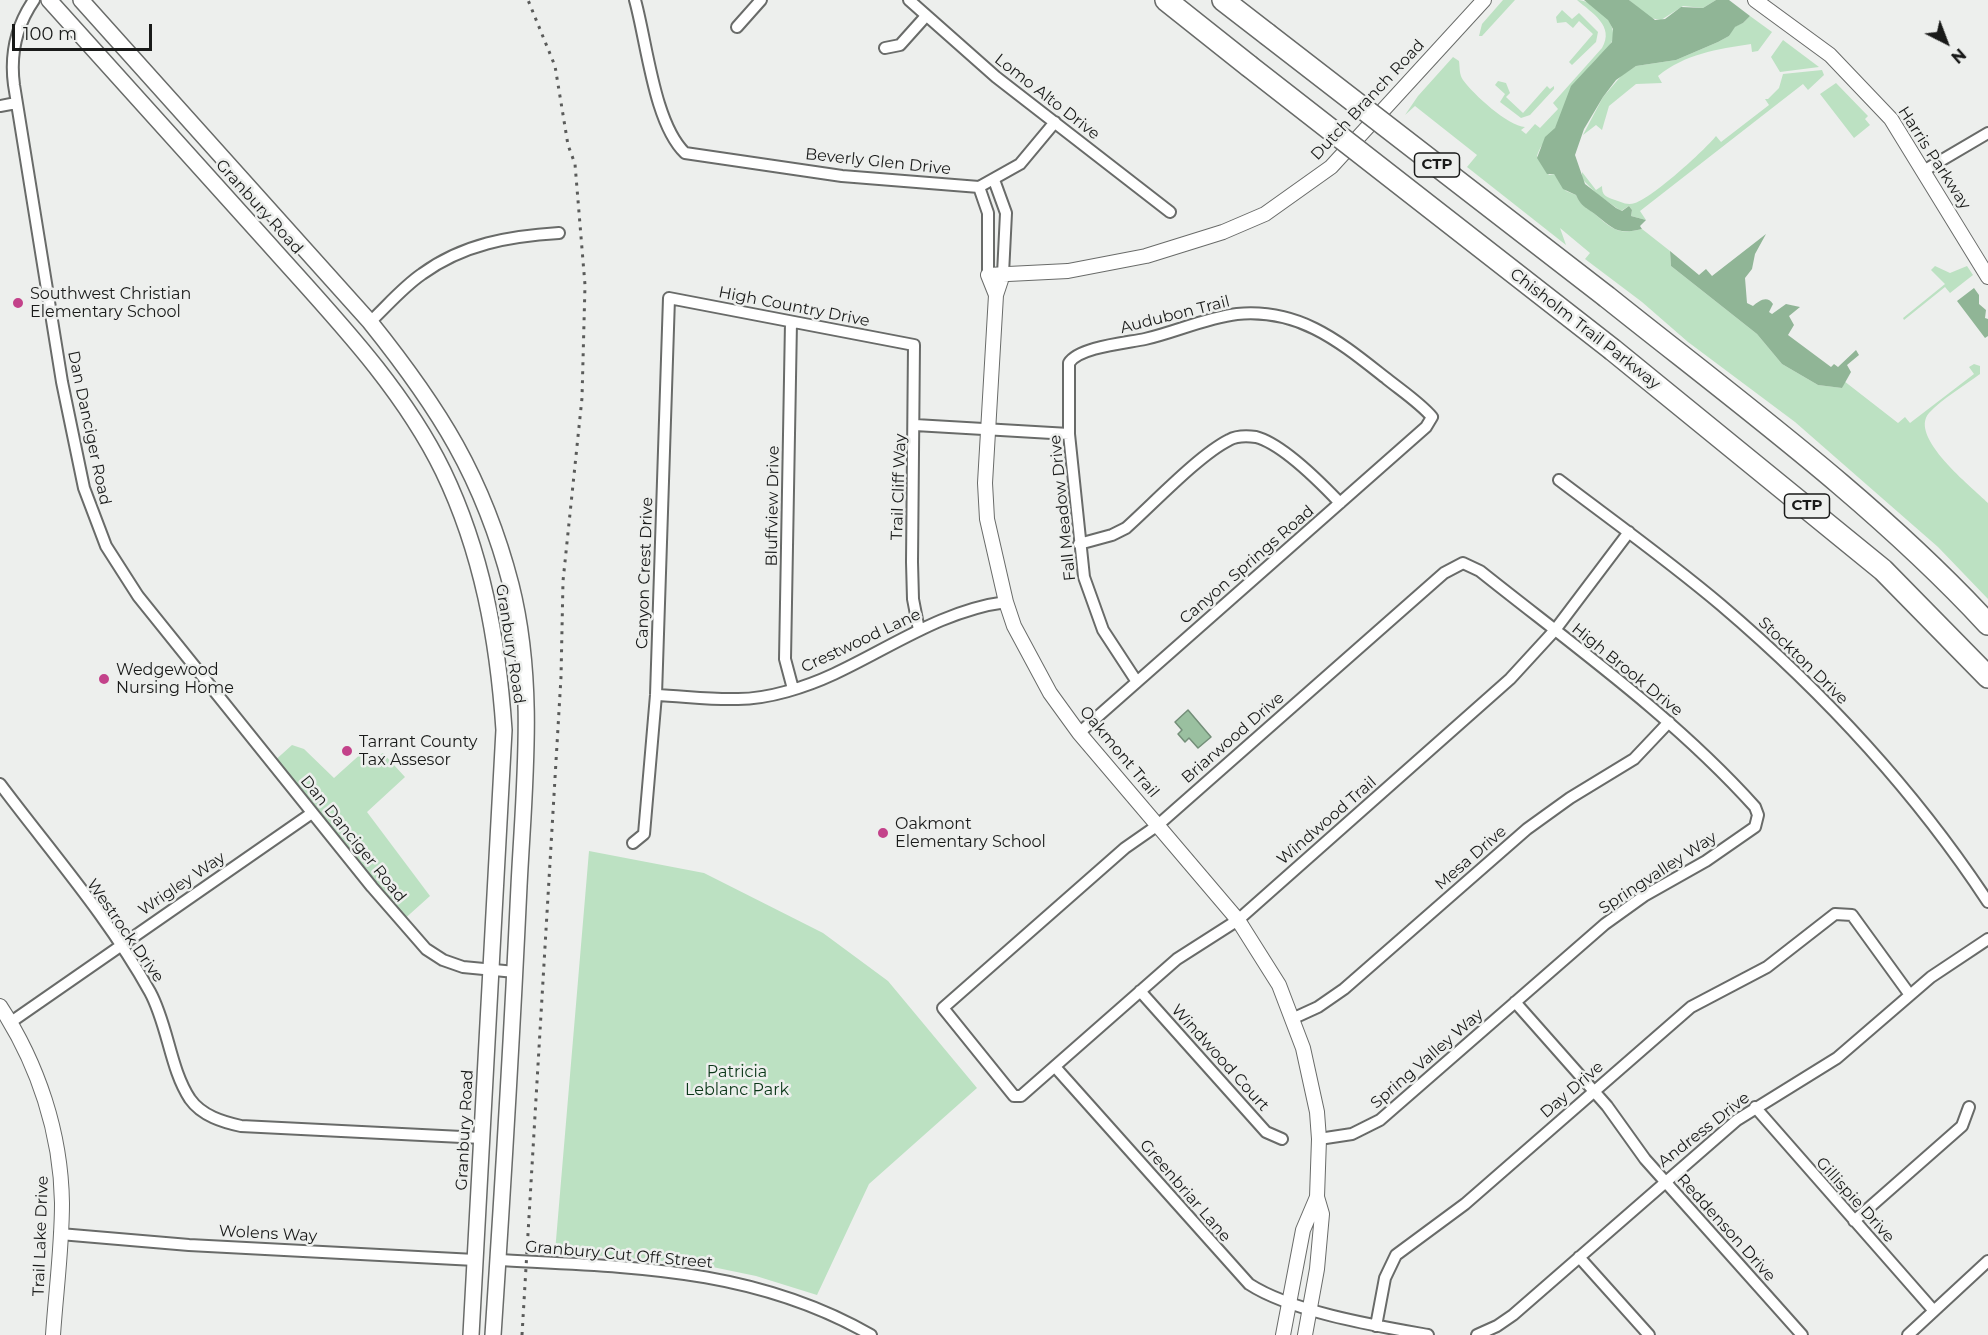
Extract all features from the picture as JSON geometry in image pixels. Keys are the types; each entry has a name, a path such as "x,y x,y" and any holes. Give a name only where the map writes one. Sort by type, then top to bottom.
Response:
{"highway":[{"name":"Chisholm Trail Parkway","path":"1166,0 1613,350 1875,562 1942,627 1988,677"},
{"name":"CTP","path":"1223,0 1607,297 1819,467 1902,538 1988,624"},
{"path":"1960,594 1988,619"}],"main road":[{"name":"Granbury Road","path":"49,0 352,338 393,390 428,443 464,522 484,585 492,623 504,730 471,1335"},
{"name":"Granbury Road","path":"81,0 370,322 412,375 443,420 476,483 511,588 525,669 527,729 493,1335"},
{"path":"187,153 205,136"},
{"path":"352,338 370,322"},
{"path":"464,522 487,513"},
{"path":"504,730 527,729"},
{"path":"473,1297 482,1274 498,1260 487,1255 478,1214"}],"street":[{"name":"Dan Danciger Road","path":"34,0 20,27 12,56 16,103 62,382 84,488 96,524 117,565 138,596 312,813 426,949 443,960 463,967 515,972"},
{"name":"Beverly Glen Drive","path":"635,0 662,117 676,145 685,153 842,176 979,187 1020,164 1055,122"},
{"path":"737,27 762,0"},
{"name":"Lomo Alto Drive","path":"909,0 996,77 1170,212"},
{"name":"Dutch Branch Road","path":"988,275 1068,271 1146,256 1223,232 1265,214 1331,167 1484,0"},
{"name":"Harris Parkway","path":"1755,0 1830,55 1862,85 1891,119 1925,170 1988,277"},
{"path":"885,48 900,45 926,16"},
{"path":"0,106 16,103"},
{"path":"1925,170 1988,133"},
{"name":"Oakmont Trail","path":"994,180 1006,213 1003,274 996,295 985,483 987,519 1006,602 1028,656 1050,693 1079,733 1239,920 1266,962 1294,1018 1311,1078 1319,1139 1317,1197 1321,1222 1305,1335"},
{"name":"Oakmont Trail","path":"979,187 988,213 988,275 996,295"},
{"path":"370,322 421,275 458,253 515,236 559,233"},
{"name":"High Country Drive","path":"669,298 914,345"},
{"name":"Canyon Crest Drive","path":"633,843 644,834 656,695 669,298"},
{"name":"Audubon Trail","path":"1074,356 1152,337 1208,319 1239,314 1264,315 1320,329 1432,417"},
{"name":"Bluffview Drive","path":"791,322 785,659 793,689"},
{"name":"Trail Cliff Way","path":"914,345 912,573 919,630"},
{"name":"Fall Meadow Drive","path":"1074,356 1069,363 1069,434 1084,577 1096,613 1114,650 1137,682"},
{"name":"Canyon Springs Road","path":"1079,733 1426,427 1432,417"},
{"path":"915,425 1069,434"},
{"path":"1079,544 1112,535 1126,528 1201,461 1229,440 1240,437 1265,440 1319,482 1340,503"},
{"name":"Stockton Drive","path":"1559,480 1721,605 1826,702 1918,807 1988,902"},
{"name":"Windwood Trail","path":"1014,1096 1021,1096 1056,1068 1188,950 1239,920 1510,679 1554,630 1629,532"},
{"name":"High Brook Drive","path":"1463,563 1480,571 1669,722 1752,802 1758,815"},
{"name":"Briarwood Drive","path":"1014,1096 943,1008 1125,848 1158,825 1444,573 1455,565 1463,563"},
{"name":"Crestwood Lane","path":"656,695 739,699 793,689 833,675 919,630 977,607 1006,602"},
{"name":"Mesa Drive","path":"1294,1018 1318,1007 1344,988 1527,829 1570,798 1634,759 1669,722"},
{"name":"Westrock Drive","path":"0,784 120,945 155,1001 183,1085 198,1108 218,1121 241,1126 482,1138"},
{"name":"Wrigley Way","path":"11,1022 312,813"},
{"name":"Springvalley Way","path":"1515,1002 1625,909 1706,861 1755,827 1758,815"},
{"name":"Day Drive","path":"1376,1326 1385,1278 1396,1255 1448,1218 1691,1007 1767,967 1835,914 1847,913 1856,919 1910,995"},
{"name":"Andress Drive","path":"1477,1335 1500,1331 1664,1181 1755,1107 1845,1052 1931,977 1988,939"},
{"name":"Windwood Court","path":"1140,991 1266,1132 1282,1139"},
{"name":"Reddenson Drive","path":"1515,1002 1594,1091 1664,1181 1802,1335"},
{"name":"Spring Valley Way","path":"1319,1139 1352,1134 1380,1120 1515,1002"},
{"name":"Trail Lake Drive","path":"0,1005 11,1022 43,1091 60,1166 60,1234 53,1335"},
{"name":"Greenbriar Lane","path":"1056,1068 1237,1272 1262,1293 1310,1308"},
{"name":"Gillispie Drive","path":"1755,1107 1935,1311"},
{"path":"1854,1221 1962,1126 1969,1107"},
{"name":"Oakmont Trail","path":"1283,1335 1303,1230 1317,1197"},
{"name":"Wolens Way","path":"60,1234 189,1245 475,1260"},
{"path":"1579,1257 1648,1335"},
{"name":"Granbury Cut Off Street","path":"498,1260 592,1264 730,1280 826,1311 871,1335"},
{"path":"1908,1335 1988,1261"},
{"path":"1310,1308 1376,1326 1428,1335"}],"green space":[{"path":"1503,0 1515,0 1482,36 1479,36 1482,24"},
{"path":"1577,0 1591,4 1604,14 1612,27 1613,34 1610,45 1593,62 1564,115 1542,145 1537,156 1549,175 1554,174 1566,191 1576,195 1582,205 1612,228 1622,231 1642,229 1670,251 1671,266 1757,334 1782,364 1818,385 1842,388 1844,381 1898,423 1905,417 1910,423 1974,374 1969,367 1974,364 1980,366 1980,374 1929,413 1925,423 1927,435 1934,448 1957,474 1988,503 1988,599 1938,547 1795,422 1688,342 1642,302 1585,259 1590,253 1560,228 1566,245 1467,167 1477,155 1415,106 1405,115 1418,96 1453,57 1459,61 1463,80 1491,108 1510,121 1525,127 1521,130 1526,134 1535,124 1540,128 1558,109 1553,103 1602,48 1605,40 1606,33 1600,21"},
{"path":"1629,0 1716,0 1703,8 1683,6 1661,20 1650,18"},
{"path":"1562,10 1572,19 1579,13 1598,32 1596,42 1572,65 1569,62 1593,34 1579,21 1573,28 1566,22 1557,23 1556,17"},
{"path":"1750,16 1772,32 1758,51 1752,52 1751,44 1714,51 1679,62 1658,76 1662,83 1636,84 1609,106 1602,130 1596,125 1583,135 1603,97 1622,75 1636,66 1676,60 1718,42 1729,36 1734,27 1743,23"},
{"path":"1783,40 1819,67 1780,72 1771,57"},
{"path":"1822,70 1824,75 1808,90 1803,84 1640,211 1646,220 1631,216 1632,210 1629,206 1621,211 1598,195 1582,179 1582,172 1596,190 1602,186 1603,193 1607,197 1626,204 1635,203 1665,184 1716,136 1721,142 1769,105 1765,99 1768,99 1779,88 1783,74"},
{"path":"1498,81 1506,83 1510,93 1506,97 1523,113 1547,86 1550,89 1554,86 1554,89 1530,115 1521,118 1500,102 1505,94 1495,85"},
{"path":"1836,83 1868,116 1865,119 1870,125 1854,138 1820,94"},
{"path":"1935,266 1950,273 1967,266 1973,275 1950,293 1945,287 1904,320 1903,318 1945,284 1931,270"},
{"path":"292,745 304,749 334,778 364,751 371,759 383,753 405,777 367,812 430,896 401,922 272,763"},
{"name":"Patricia Leblanc Park","path":"589,851 704,873 823,933 888,981 977,1088 869,1184 817,1295 756,1276 698,1264 555,1252"}],"shaded area":[{"path":"1584,0 1629,0 1655,20 1665,19 1681,7 1703,8 1716,0 1729,0 1750,16 1735,27 1729,36 1718,42 1676,60 1636,66 1616,80 1584,129 1575,155 1585,184 1622,211 1629,206 1632,210 1631,216 1646,220 1640,226 1642,229 1621,231 1612,227 1584,207 1576,195 1563,189 1554,174 1547,174 1537,158 1545,137 1555,128 1571,86 1612,42 1613,29 1608,20"},
{"path":"1766,234 1755,254 1752,269 1745,278 1747,303 1753,306 1766,299 1771,301 1773,304 1769,312 1772,314 1786,304 1800,307 1789,316 1794,325 1788,335 1831,367 1834,364 1838,367 1856,350 1859,355 1847,365 1851,372 1842,388 1818,385 1782,364 1757,334 1671,266 1670,251 1699,275 1706,269 1712,276"},
{"path":"1974,288 1979,295 1979,304 1986,310 1985,318 1988,319 1988,336 1985,338 1957,301"},
{"path":"1188,710 1211,737 1198,748 1189,738 1185,742 1178,734 1182,730 1175,722"}],"railway":[{"path":"522,1335 561,677 563,581 582,398 585,285 575,164 568,145 555,66 528,0"}],"place":[{"name":"Southwest Christian Elementary School","path":"18,303"},
{"name":"Wedgewood Nursing Home","path":"104,679"},
{"name":"Tarrant County Tax Assesor","path":"347,751"},
{"name":"Oakmont Elementary School","path":"883,833"}]}
